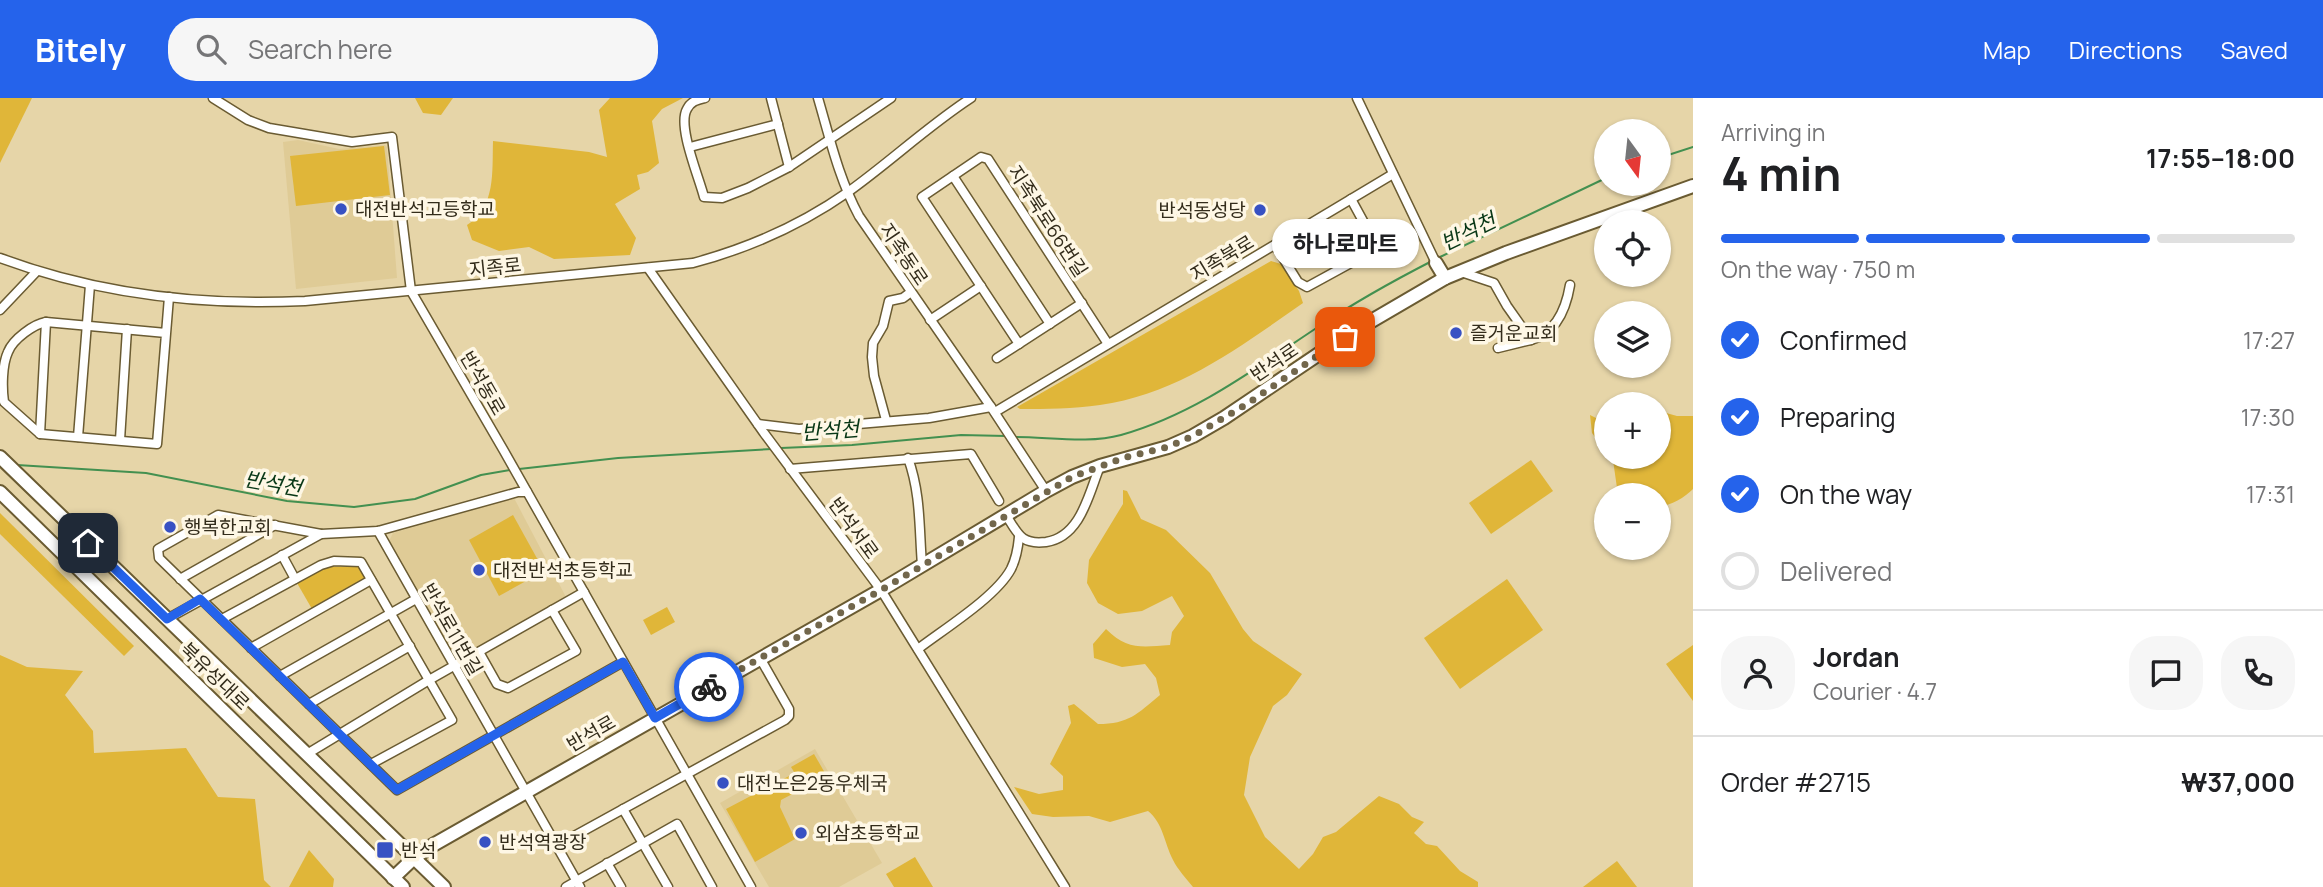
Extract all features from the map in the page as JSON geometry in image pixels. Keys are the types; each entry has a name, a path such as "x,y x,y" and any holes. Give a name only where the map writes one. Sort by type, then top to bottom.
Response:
{"street":[{"path":"213,98 248,120 269,128 352,142 393,137 411,291"},
{"path":"705,98 694,101 685,111 684,129 704,197 722,198 789,167 891,98"},
{"path":"771,98 789,167"},
{"name":"지족동로","path":"818,98 847,193 859,216 1046,491"},
{"path":"1357,98 1445,278"},
{"name":"지족로","path":"0,258 90,285 169,298 251,304 411,291 693,262 731,253 801,222 847,193 969,99"},
{"path":"690,147 778,124"},
{"name":"지족북로66번길","path":"1019,344 922,197 981,157 989,159 1108,344"},
{"name":"지족북로","path":"993,410 1393,174"},
{"path":"953,176 1050,324"},
{"name":"반석로","path":"398,883 415,858 433,845 881,590 1072,477 1100,466 1168,447 1193,436 1247,404 1345,337 1445,278 1506,253 1693,186"},
{"path":"1275,244 1298,282 1307,287 1371,252 1375,243 1351,199"},
{"name":"반석서로","path":"648,268 764,433 881,590 1065,887"},
{"path":"0,310 37,271"},
{"path":"1461,272 1494,282 1531,340"},
{"path":"78,437 90,285"},
{"path":"1499,348 1539,338 1556,324 1567,304 1570,285"},
{"path":"930,320 981,286"},
{"name":"반석동로","path":"411,291 505,451 751,887"},
{"path":"886,420 874,376 873,343 883,326 889,301 903,298 911,292"},
{"path":"166,333 46,322 37,324 7,353 4,402 40,434 157,443 169,298"},
{"name":"지족북로66번길","path":"997,358 1082,303"},
{"path":"40,434 46,322"},
{"path":"120,440 127,329"},
{"path":"758,424 799,429 993,410"},
{"path":"789,467 971,454 999,501"},
{"name":"북유성대로","path":"0,457 444,887"},
{"path":"908,458 919,503 922,565"},
{"path":"1006,515 1019,537 1031,543 1056,540 1065,536 1084,508 1100,466"},
{"name":"북유성대로","path":"0,492 398,883"},
{"path":"527,492 378,531 321,534 218,515 158,550 159,558 397,790 623,662"},
{"path":"180,579 275,525"},
{"name":"반석로11번길","path":"378,531 578,884"},
{"path":"167,619 321,534"},
{"path":"918,649 986,597 1010,571 1019,537"},
{"path":"282,555 295,579"},
{"path":"222,620 321,565 334,561 361,562 452,720 370,764"},
{"path":"251,648 371,580"},
{"path":"307,754 429,680 584,592"},
{"path":"280,676 416,599"},
{"path":"479,652 497,684 508,688 576,651 552,610"},
{"path":"309,704 410,646"},
{"path":"556,846 785,720 789,716 789,709 760,658"},
{"path":"623,809 668,887"},
{"path":"566,887 578,884 607,863 677,824 712,887"},
{"path":"607,863 621,887"}],"shaded area":[{"path":"0,98 32,98 0,163"},
{"path":"415,98 453,98 441,115 423,113"},
{"path":"610,98 683,98 662,109 652,121 659,163 648,172 637,175 640,189 615,204 636,238 630,255 554,259 529,247 499,251 472,240 467,225 483,209 488,199 493,141 589,152 607,157 599,110"},
{"name":"대전반석고등학교","path":"298,140 339,149 387,147 397,278 296,289 283,142"},
{"path":"384,146 390,195 296,206 290,156"},
{"path":"1271,261 1281,264 1299,291 1303,303 1232,352 1156,391 1129,399 1070,408 1017,407"},
{"path":"1671,414 1693,416 1693,489 1671,503 1671,483 1616,483 1614,469 1671,469"},
{"path":"1590,415 1594,417 1594,436"},
{"path":"1531,460 1553,491 1491,534 1469,503"},
{"path":"1123,490 1127,491 1141,519 1166,530 1210,573 1253,641 1302,674 1287,695 1273,706 1250,757 1244,795 1265,837 1299,869 1313,854 1323,837 1336,832 1379,796 1399,804 1412,817 1424,822 1414,833 1426,844 1437,846 1460,871 1478,882 1478,887 1193,887 1175,864 1160,827 1148,811 1110,822 1089,816 1053,817 1032,814 1014,787 1039,794 1063,790 1063,776 1050,764 1071,723 1068,706 1074,704 1098,724 1109,724 1132,717 1160,695 1156,678 1145,664 1122,667 1094,658 1093,644 1106,629 1121,641 1135,646 1170,645 1172,632 1184,616 1172,596 1142,611 1118,614 1098,603 1087,583 1089,560 1123,504"},
{"name":"대전반석초등학교","path":"514,498 567,599 460,659 455,657 389,541 393,533"},
{"path":"0,513 134,646 124,656 0,534"},
{"path":"513,515 544,571 499,596 469,540"},
{"path":"359,566 365,575 364,579 312,609 297,583 325,567"},
{"path":"1507,579 1543,630 1460,689 1424,638"},
{"path":"667,607 675,622 651,635 643,620"},
{"path":"1693,645 1693,701 1666,664"},
{"path":"0,655 27,667 83,671 65,695 93,731 94,753 186,748 218,797 255,799 264,880 271,887 0,887"},
{"name":"외삼초등학교","path":"815,749 882,863 839,887 769,887 720,803"},
{"path":"814,754 829,780 807,793 791,767"},
{"path":"791,775 800,790 781,800 780,807 795,839 755,862 726,809"},
{"path":"309,850 334,879 333,887 289,887"},
{"path":"915,857 933,887 894,887 886,874"},
{"path":"1617,861 1637,887 1583,887"}],"waterway":[{"name":"반석천","path":"1671,154 1693,147"},
{"name":"반석천","path":"1440,257 1594,184"},
{"name":"반석천","path":"1015,437 1082,440 1109,438 1149,426 1225,388 1362,299 1432,261"},
{"name":"반석천","path":"781,448 852,445 961,435 1006,436"},
{"name":"반석천","path":"519,469 618,458 772,449"},
{"name":"반석천","path":"17,465 146,473 287,501 354,507 415,499 481,475 510,470"}],"way so far":[{"path":"709,687 881,590 1072,477 1123,458 1168,447 1193,436 1247,404 1345,337"}],"place":[{"name":"대전반석고등학교","path":"341,209"},
{"name":"반석동성당","path":"1260,210"},
{"name":"즐거운교회","path":"1456,333"},
{"name":"하나로마트","path":"1345,337"},
{"name":"행복한교회","path":"170,527"},
{"name":"대전반석초등학교","path":"479,570"},
{"name":"대전노은2동우체국","path":"723,783"},
{"name":"외삼초등학교","path":"801,833"},
{"name":"반석역광장","path":"485,842"},
{"name":"반석","path":"385,850"}],"route":[{"path":"88,543 167,619 200,599 397,790 623,662 655,718 709,687"}]}
